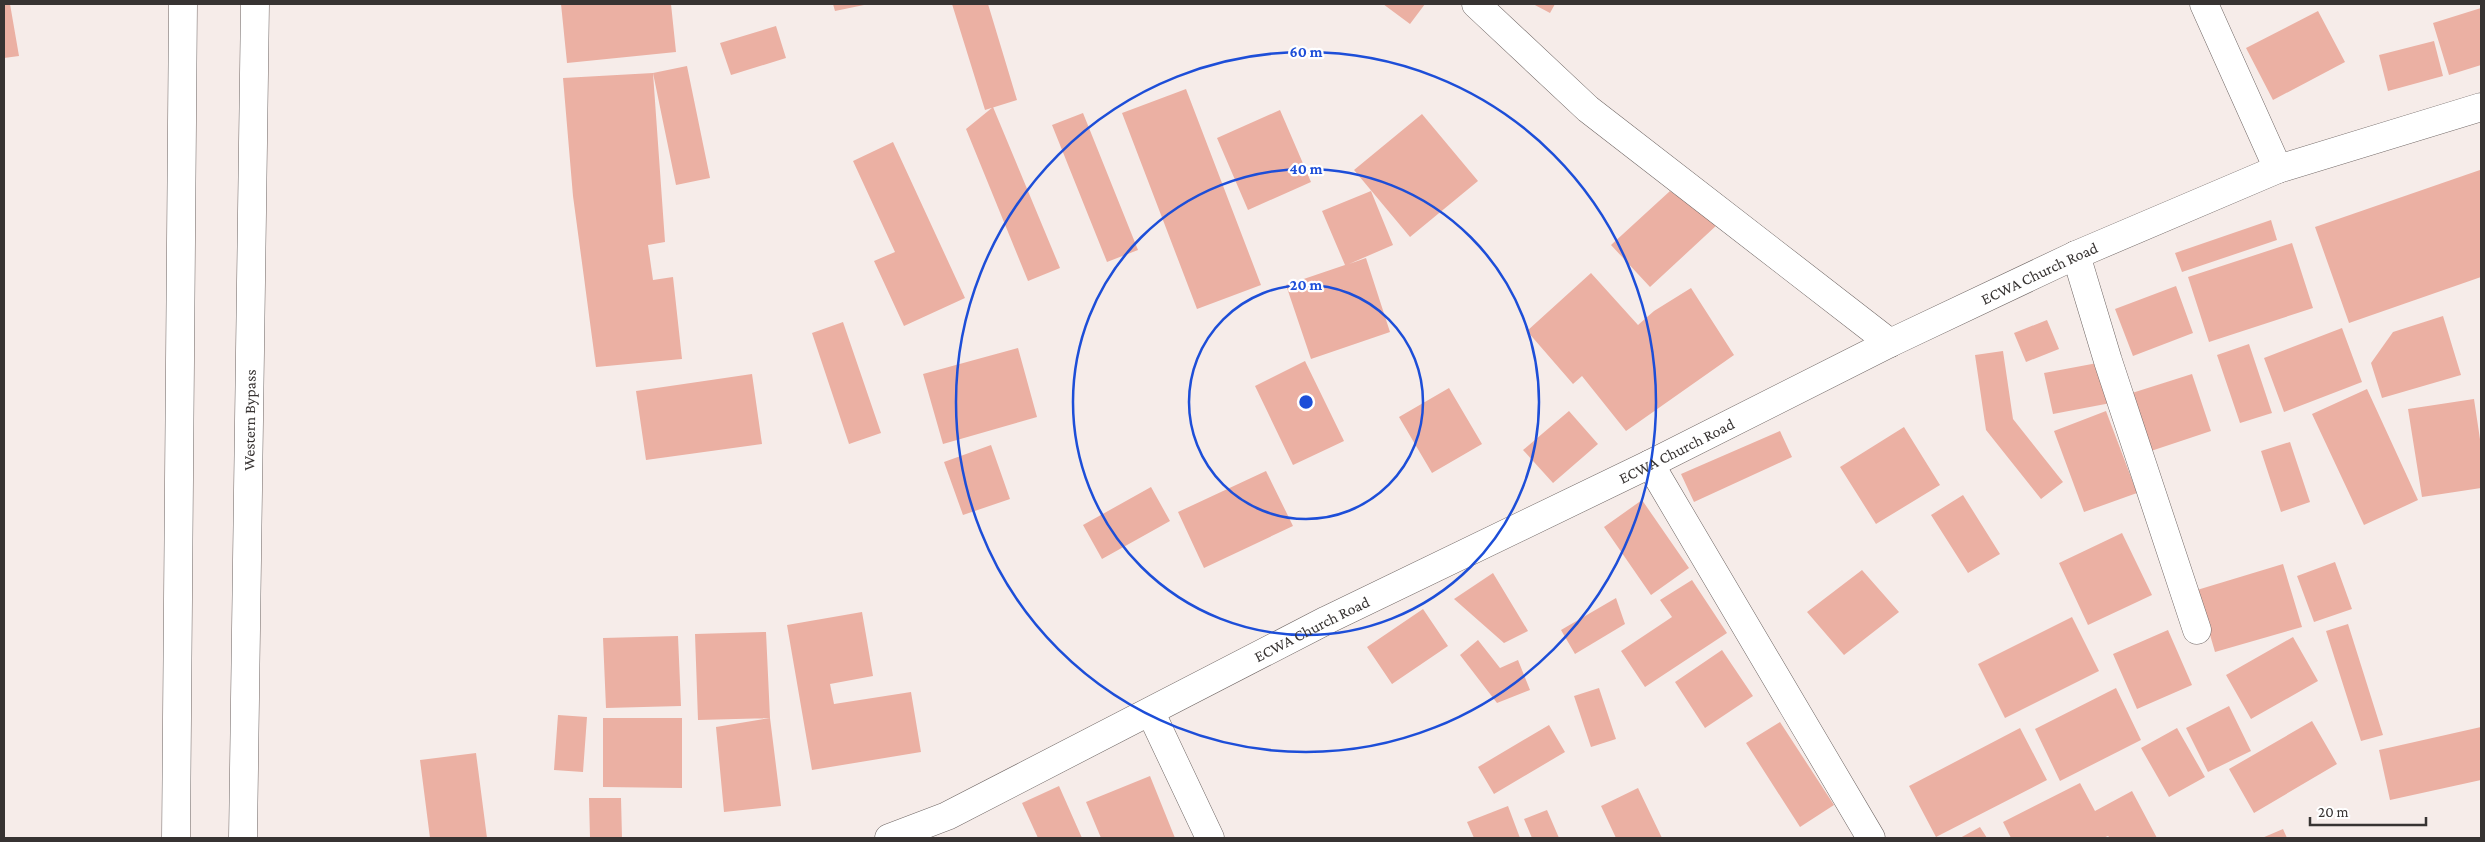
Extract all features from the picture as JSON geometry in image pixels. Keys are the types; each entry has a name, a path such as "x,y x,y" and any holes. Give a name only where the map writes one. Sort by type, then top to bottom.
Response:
{"street":[{"path":"176,838 183,4"},
{"name":"Western Bypass","path":"244,838 255,4"},
{"path":"1476,4 1588,109 1890,343"},
{"path":"2204,4 2278,169"},
{"name":"ECWA Church Road","path":"888,838 952,827 1151,712 1328,620 1650,464 1890,343 2076,255 2278,169 2481,107"},
{"path":"2076,255 2108,361 2196,630"},
{"path":"1650,464 1871,838"},
{"path":"1151,712 1210,838"}],"building":[{"path":"4,4 10,4 19,56 4,58"},
{"path":"561,4 671,4 676,52 567,63"},
{"path":"833,4 864,4 864,5 835,11"},
{"path":"952,4 988,4 1017,100 985,110"},
{"path":"1383,4 1425,4 1410,24"},
{"path":"1533,4 1555,4 1550,13"},
{"path":"2481,8 2481,65 2449,75 2433,23"},
{"path":"2318,11 2345,62 2273,100 2246,48"},
{"path":"776,26 786,58 731,75 720,43"},
{"path":"2434,41 2443,76 2388,91 2379,55"},
{"path":"687,66 710,178 676,185 653,73"},
{"path":"653,73 665,242 648,245 653,280 673,277 682,359 596,367 573,196 563,78"},
{"path":"1186,89 1261,285 1197,309 1122,113"},
{"path":"993,107 1060,268 1028,281 966,129"},
{"path":"1280,110 1311,182 1248,210 1217,138"},
{"path":"1083,113 1138,250 1107,262 1052,125"},
{"path":"1422,114 1478,181 1410,237 1354,170"},
{"path":"893,142 965,298 904,326 874,261 895,252 853,161"},
{"path":"2480,170 2481,277 2349,323 2315,227"},
{"path":"1371,191 1393,245 1349,264 1366,258 1390,332 1311,359 1286,285 1345,265 1322,211"},
{"path":"1670,191 1718,224 1650,287 1611,245"},
{"path":"2271,220 2277,240 2182,272 2175,253"},
{"path":"2292,243 2313,308 2209,342 2188,277"},
{"path":"1591,273 1638,325 1654,311 1691,288 1734,355 1626,431 1582,376 1573,384 1527,331"},
{"path":"2176,286 2193,333 2133,356 2115,309"},
{"path":"2443,316 2461,375 2382,398 2371,363 2393,332"},
{"path":"2047,320 2059,349 2026,362 2014,333"},
{"path":"843,322 881,433 849,444 812,333"},
{"path":"2342,328 2362,382 2284,412 2264,358"},
{"path":"2249,344 2272,413 2240,423 2217,355"},
{"path":"1018,348 1037,417 943,444 923,374"},
{"path":"2003,351 2013,419 2063,482 2041,499 1986,430 1975,355"},
{"path":"1305,361 1344,441 1293,465 1255,386"},
{"path":"2108,361 2116,402 2053,414 2044,373"},
{"path":"752,374 762,444 646,460 636,391"},
{"path":"2192,374 2211,431 2151,451 2132,393"},
{"path":"1449,388 1482,444 1432,473 1399,417"},
{"path":"2367,389 2418,500 2364,525 2312,414"},
{"path":"2474,399 2481,446 2481,488 2422,497 2408,409"},
{"path":"1569,411 1598,444 1553,483 1523,450"},
{"path":"2106,411 2137,493 2084,512 2054,431"},
{"path":"1904,427 1940,485 1876,524 1840,467"},
{"path":"1780,431 1792,457 1694,502 1681,474"},
{"path":"2290,442 2310,502 2281,512 2261,451"},
{"path":"991,445 1010,499 963,515 944,462"},
{"path":"1266,471 1293,526 1204,568 1178,512"},
{"path":"1151,487 1170,521 1102,559 1083,525"},
{"path":"1963,495 2000,554 1968,573 1931,515"},
{"path":"1642,500 1689,568 1651,595 1604,527"},
{"path":"2122,533 2152,595 2088,625 2059,563"},
{"path":"2335,562 2352,609 2314,622 2297,576"},
{"path":"2283,564 2302,627 2215,652 2197,590"},
{"path":"1862,570 1899,612 1844,655 1807,612"},
{"path":"1493,573 1528,631 1504,643 1454,599"},
{"path":"1692,580 1727,633 1645,687 1621,651 1672,617 1660,600"},
{"path":"1616,598 1625,624 1575,654 1561,630"},
{"path":"1423,609 1448,646 1392,684 1367,647"},
{"path":"862,612 873,676 830,684 834,704 911,692 921,752 812,770 787,625"},
{"path":"2072,617 2099,671 2005,718 1978,664"},
{"path":"2348,624 2383,735 2361,741 2326,631"},
{"path":"2168,630 2192,685 2137,709 2113,654"},
{"path":"766,632 770,718 698,720 695,634"},
{"path":"678,636 681,706 606,708 603,638"},
{"path":"2293,637 2318,681 2251,719 2226,675"},
{"path":"1478,640 1500,668 1518,660 1530,690 1497,703 1460,655"},
{"path":"1722,650 1753,696 1705,728 1675,682"},
{"path":"1599,688 1616,739 1591,747 1574,696"},
{"path":"2116,688 2141,740 2060,781 2035,729"},
{"path":"2229,706 2251,751 2208,772 2186,728"},
{"path":"558,715 587,717 583,772 554,770"},
{"path":"603,718 682,718 682,788 603,787"},
{"path":"770,718 781,806 724,812 716,727"},
{"path":"2312,721 2337,764 2254,813 2229,769"},
{"path":"1780,722 1834,805 1800,827 1746,743"},
{"path":"1549,725 1565,752 1494,794 1478,767"},
{"path":"2481,727 2481,780 2390,800 2379,750"},
{"path":"2020,728 2047,780 1936,837 1909,786"},
{"path":"2177,728 2205,777 2169,797 2141,748"},
{"path":"476,753 487,838 430,838 420,760"},
{"path":"1150,776 1175,838 1101,838 1086,802"},
{"path":"2080,783 2095,811 2132,791 2157,838 2110,838 2108,836 2103,838 2011,838 2003,822"},
{"path":"1059,786 1082,838 1038,838 1022,803"},
{"path":"1638,788 1662,838 1616,838 1601,806"},
{"path":"589,798 621,798 622,838 590,838"},
{"path":"1508,806 1520,838 1474,838 1467,822"},
{"path":"1547,810 1559,838 1532,838 1524,819"},
{"path":"1980,827 1987,838 1960,838"},
{"path":"2283,829 2287,838 2262,838"}]}
